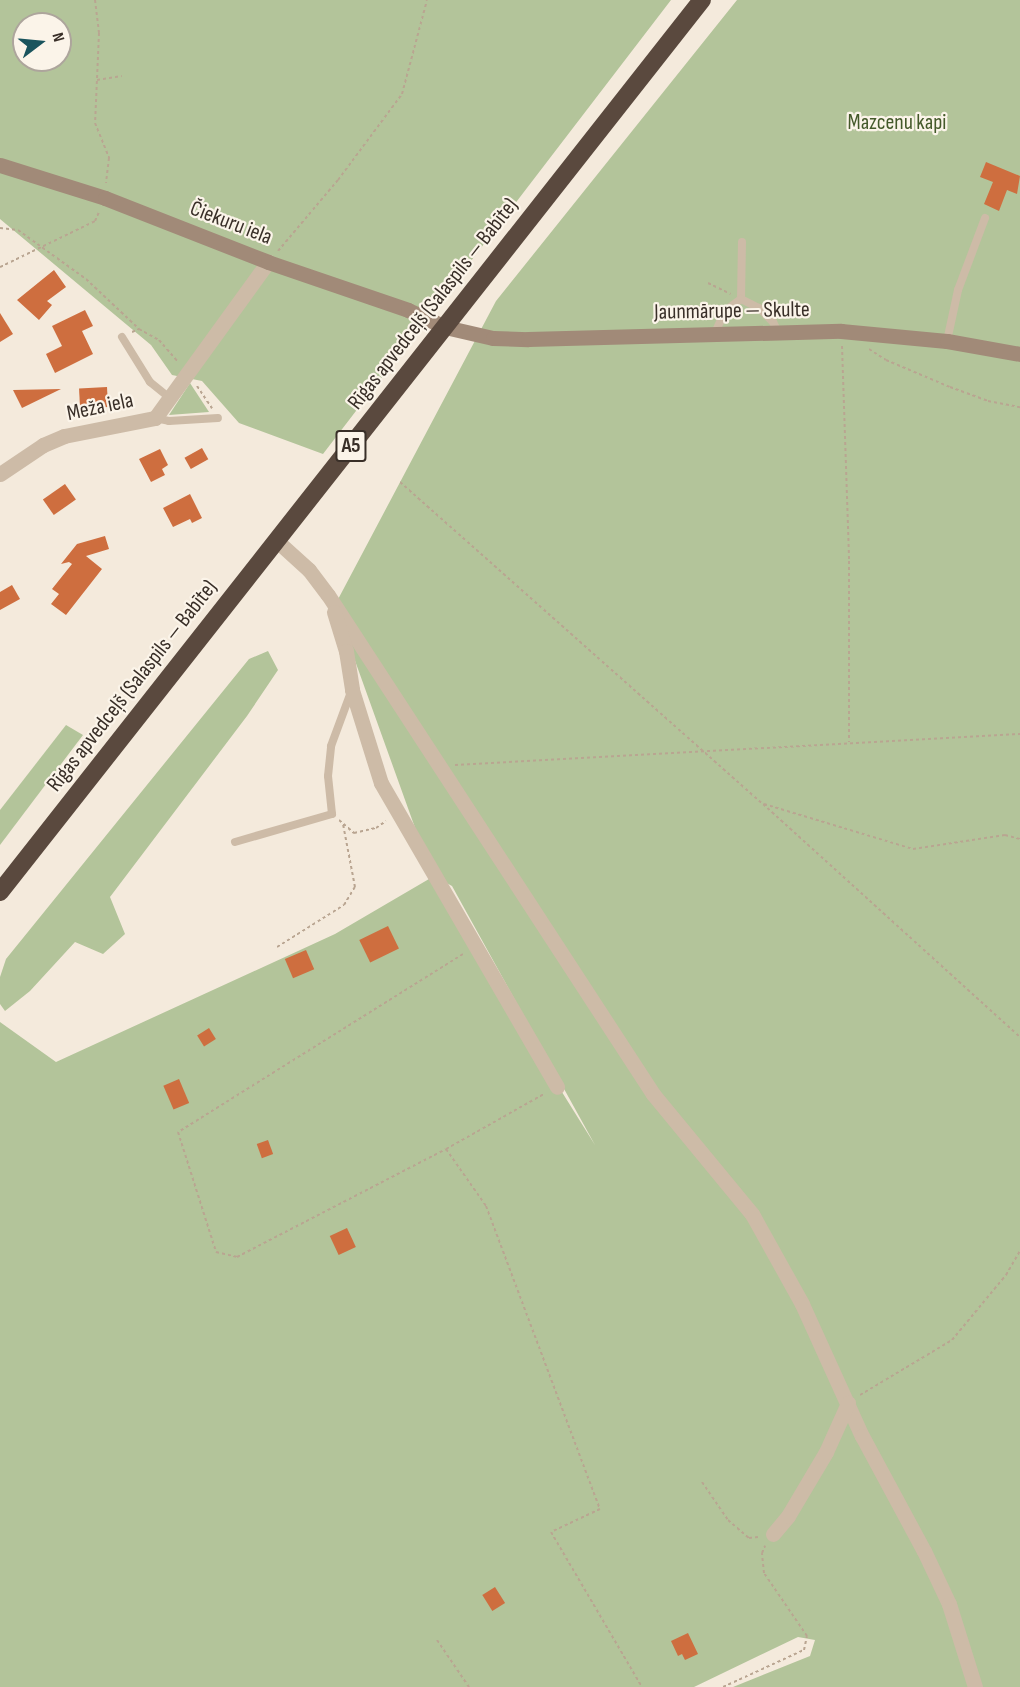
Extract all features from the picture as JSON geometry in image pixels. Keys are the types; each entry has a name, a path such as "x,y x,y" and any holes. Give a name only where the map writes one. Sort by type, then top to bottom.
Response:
{"highway":[{"name":"Rīgas apvedceļš (Salaspils — Babīte)","path":"0,892 702,0"}],"main road":[{"name":"Čiekuru iela","path":"0,165 105,198 268,262 408,310 445,327"},
{"name":"Jaunmārupe — Skulte","path":"445,327 493,338 528,339 841,331 946,341 1020,354"}],"street":[{"path":"155,418 171,399 268,262"},
{"name":"Meža iela","path":"0,474 43,445 64,436 155,418"},
{"path":"276,541 309,570 328,595 653,1094 752,1214 802,1304 862,1436 924,1551 948,1604 975,1687"},
{"path":"328,595 346,651 352,690 381,783 557,1087"},
{"path":"773,1534 788,1516 826,1452 848,1403"}],"lane":[{"path":"946,341 958,290 985,218"},
{"path":"741,299 742,243"},
{"path":"741,299 759,308 778,332"},
{"path":"716,333 725,311 741,299"},
{"path":"122,337 150,382 171,399"},
{"name":"Meža iela","path":"155,418 169,421 218,418"},
{"path":"235,842 332,814 328,777 331,746 352,690"}],"path":[{"path":"0,267 95,221 105,198 109,158 96,123 99,33 95,0"},
{"path":"268,262 338,180 402,94 426,0"},
{"path":"97,80 122,76"},
{"path":"0,228 18,230 86,279 140,328"},
{"path":"708,283 741,299"},
{"path":"841,331 849,561 849,742"},
{"path":"868,348 886,360 950,387 988,401 1020,407"},
{"path":"400,482 702,750 1020,1038"},
{"path":"440,766 1020,734"},
{"path":"762,804 913,849 1005,835 1020,839"},
{"path":"332,814 354,833 376,828 399,814"},
{"path":"277,947 345,905 355,887 343,824"},
{"path":"476,946 178,1132 216,1252 237,1257 446,1149 557,1087"},
{"path":"446,1149 486,1206 600,1509 551,1532 642,1687"},
{"path":"848,1403 952,1340 1006,1275 1020,1251"},
{"path":"702,1482 728,1520 749,1538 773,1534"},
{"path":"723,1687 804,1650 807,1636 764,1573 762,1553 773,1534"},
{"path":"437,1640 469,1687"}],"green space":[{"path":"0,0 671,0 323,454 239,423 202,381 172,375 151,345 0,219"},
{"name":"Mazcenu kapi","path":"737,0 1020,0 1020,1687 733,1687 810,1656 815,1640 798,1637 694,1687 0,1687 0,1022 56,1062 335,934 429,879 595,1145 452,886 432,875 335,605 496,301"},
{"path":"190,383 209,412 169,415"},
{"path":"268,651 278,670 247,716 110,897 125,934 103,954 75,942 30,991 5,1011 0,1004 0,977 6,959 249,659"},
{"path":"66,725 83,735 0,845 0,810"}],"building":[{"path":"986,162 1020,176 1017,194 1007,190 999,211 984,204 993,182 980,177"},
{"path":"54,270 66,287 47,301 52,305 39,320 17,300"},
{"path":"85,310 93,326 82,331 93,354 55,373 46,354 62,346 52,326"},
{"path":"0,313 13,334 0,342"},
{"path":"107,387 108,407 80,408 79,388"},
{"path":"61,389 22,408 13,390"},
{"path":"202,448 208,459 191,469 185,458"},
{"path":"160,449 168,465 162,469 165,475 151,482 139,459"},
{"path":"65,484 76,500 54,515 43,499"},
{"path":"190,494 202,518 192,523 190,519 173,527 163,508"},
{"path":"105,536 109,549 86,556 102,569 66,615 51,604 59,594 52,589 72,564 69,562 61,564 77,544"},
{"path":"12,585 20,599 0,610 0,592"},
{"path":"388,926 399,948 370,962 359,940"},
{"path":"306,950 314,969 293,978 285,959"},
{"path":"209,1028 216,1039 204,1046 197,1035"},
{"path":"179,1079 189,1103 174,1110 163,1086"},
{"path":"268,1140 273,1154 262,1158 257,1144"},
{"path":"347,1228 356,1247 339,1255 330,1236"},
{"path":"495,1587 505,1603 492,1611 482,1595"},
{"path":"688,1633 698,1654 685,1660 682,1654 678,1656 671,1641"}]}
